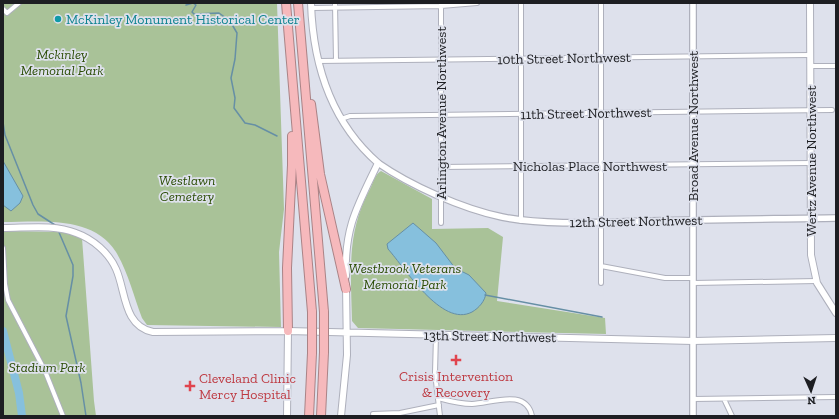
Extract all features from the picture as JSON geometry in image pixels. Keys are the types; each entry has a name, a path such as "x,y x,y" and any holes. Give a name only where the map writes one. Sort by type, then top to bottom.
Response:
{"highway":[{"path":"286,3 312,312 309,416"},
{"path":"298,3 324,312 321,416"},
{"path":"298,15 306,53 318,160 346,289"},
{"path":"288,331 287,268 293,154 286,74 289,52"}],"main road":[{"name":"Wertz Avenue Northwest","path":"810,3 812,262 816,280 824,296 836,312"},
{"path":"311,5 318,61 326,88 341,120 363,148 378,162 356,208 349,230 345,256 346,370 341,416"},
{"name":"13th Street Northwest","path":"3,228 65,229 86,237 106,253 117,271 130,315 135,322 144,329 156,332 288,331 693,341 836,338"},
{"path":"287,416 288,331"},
{"path":"827,338 836,334"}],"street":[{"path":"3,9 7,13 19,3"},
{"path":"311,5 441,5 478,3"},
{"path":"521,3 521,221"},
{"path":"601,3 601,283"},
{"name":"Broad Avenue Northwest","path":"693,3 693,416"},
{"path":"335,5 336,61"},
{"name":"Arlington Avenue Northwest","path":"441,5 441,223"},
{"name":"10th Street Northwest","path":"318,61 810,55"},
{"path":"810,66 836,66"},
{"name":"11th Street Northwest","path":"341,120 350,116 832,110"},
{"name":"12th Street Northwest","path":"378,162 413,184 441,196 483,212 521,221 836,218"},
{"name":"Nicholas Place Northwest","path":"441,167 811,163"},
{"path":"3,248 5,284 8,300 45,371 63,416"},
{"path":"601,266 665,278 693,280 816,280"},
{"path":"436,335 435,373 440,416"},
{"path":"693,399 836,397"},
{"path":"438,398 472,404 518,400 527,405 532,416"},
{"path":"724,399 732,416"},
{"path":"373,414 400,413 439,406"}],"green space":[{"name":"Westlawn Cemetery","path":"3,3 277,3 284,209 279,252 281,327 147,325 142,318 120,260 116,252 106,240 94,232 80,226 65,223 33,221 3,222"},
{"name":"Westbrook Veterans Memorial Park","path":"381,171 432,199 432,229 488,228 503,237 497,301 605,318 606,334 358,328 352,321 351,270 353,237 362,205 376,176"},
{"name":"Stadium Park","path":"3,231 67,232 82,238 96,416 3,416"}],"water":[{"path":"3,161 23,196 20,203 11,211 3,205"},
{"path":"413,223 436,243 455,268 469,275 486,293 483,301 475,310 460,315 449,312 437,304 414,282 388,249 387,244"}],"waterway":[{"path":"186,5 193,3 196,5 192,12 194,14 219,13 230,21 237,33 235,59 231,78 235,98 234,108 245,123 255,125 277,136"},
{"path":"3,122 5,135 33,205 38,214 55,225"},
{"path":"58,230 73,265 73,276 66,316 81,383 86,416"},
{"path":"485,295 602,317"},
{"path":"3,331 19,393 22,416"}],"place":[{"name":"McKinley Monument Historical Center","path":"58,19"},
{"name":"Crisis Intervention & Recovery","path":"456,360"},
{"name":"Cleveland Clinic Mercy Hospital","path":"190,386"}],"park label":[{"name":"Mckinley Memorial Park","path":"62,62"}]}
